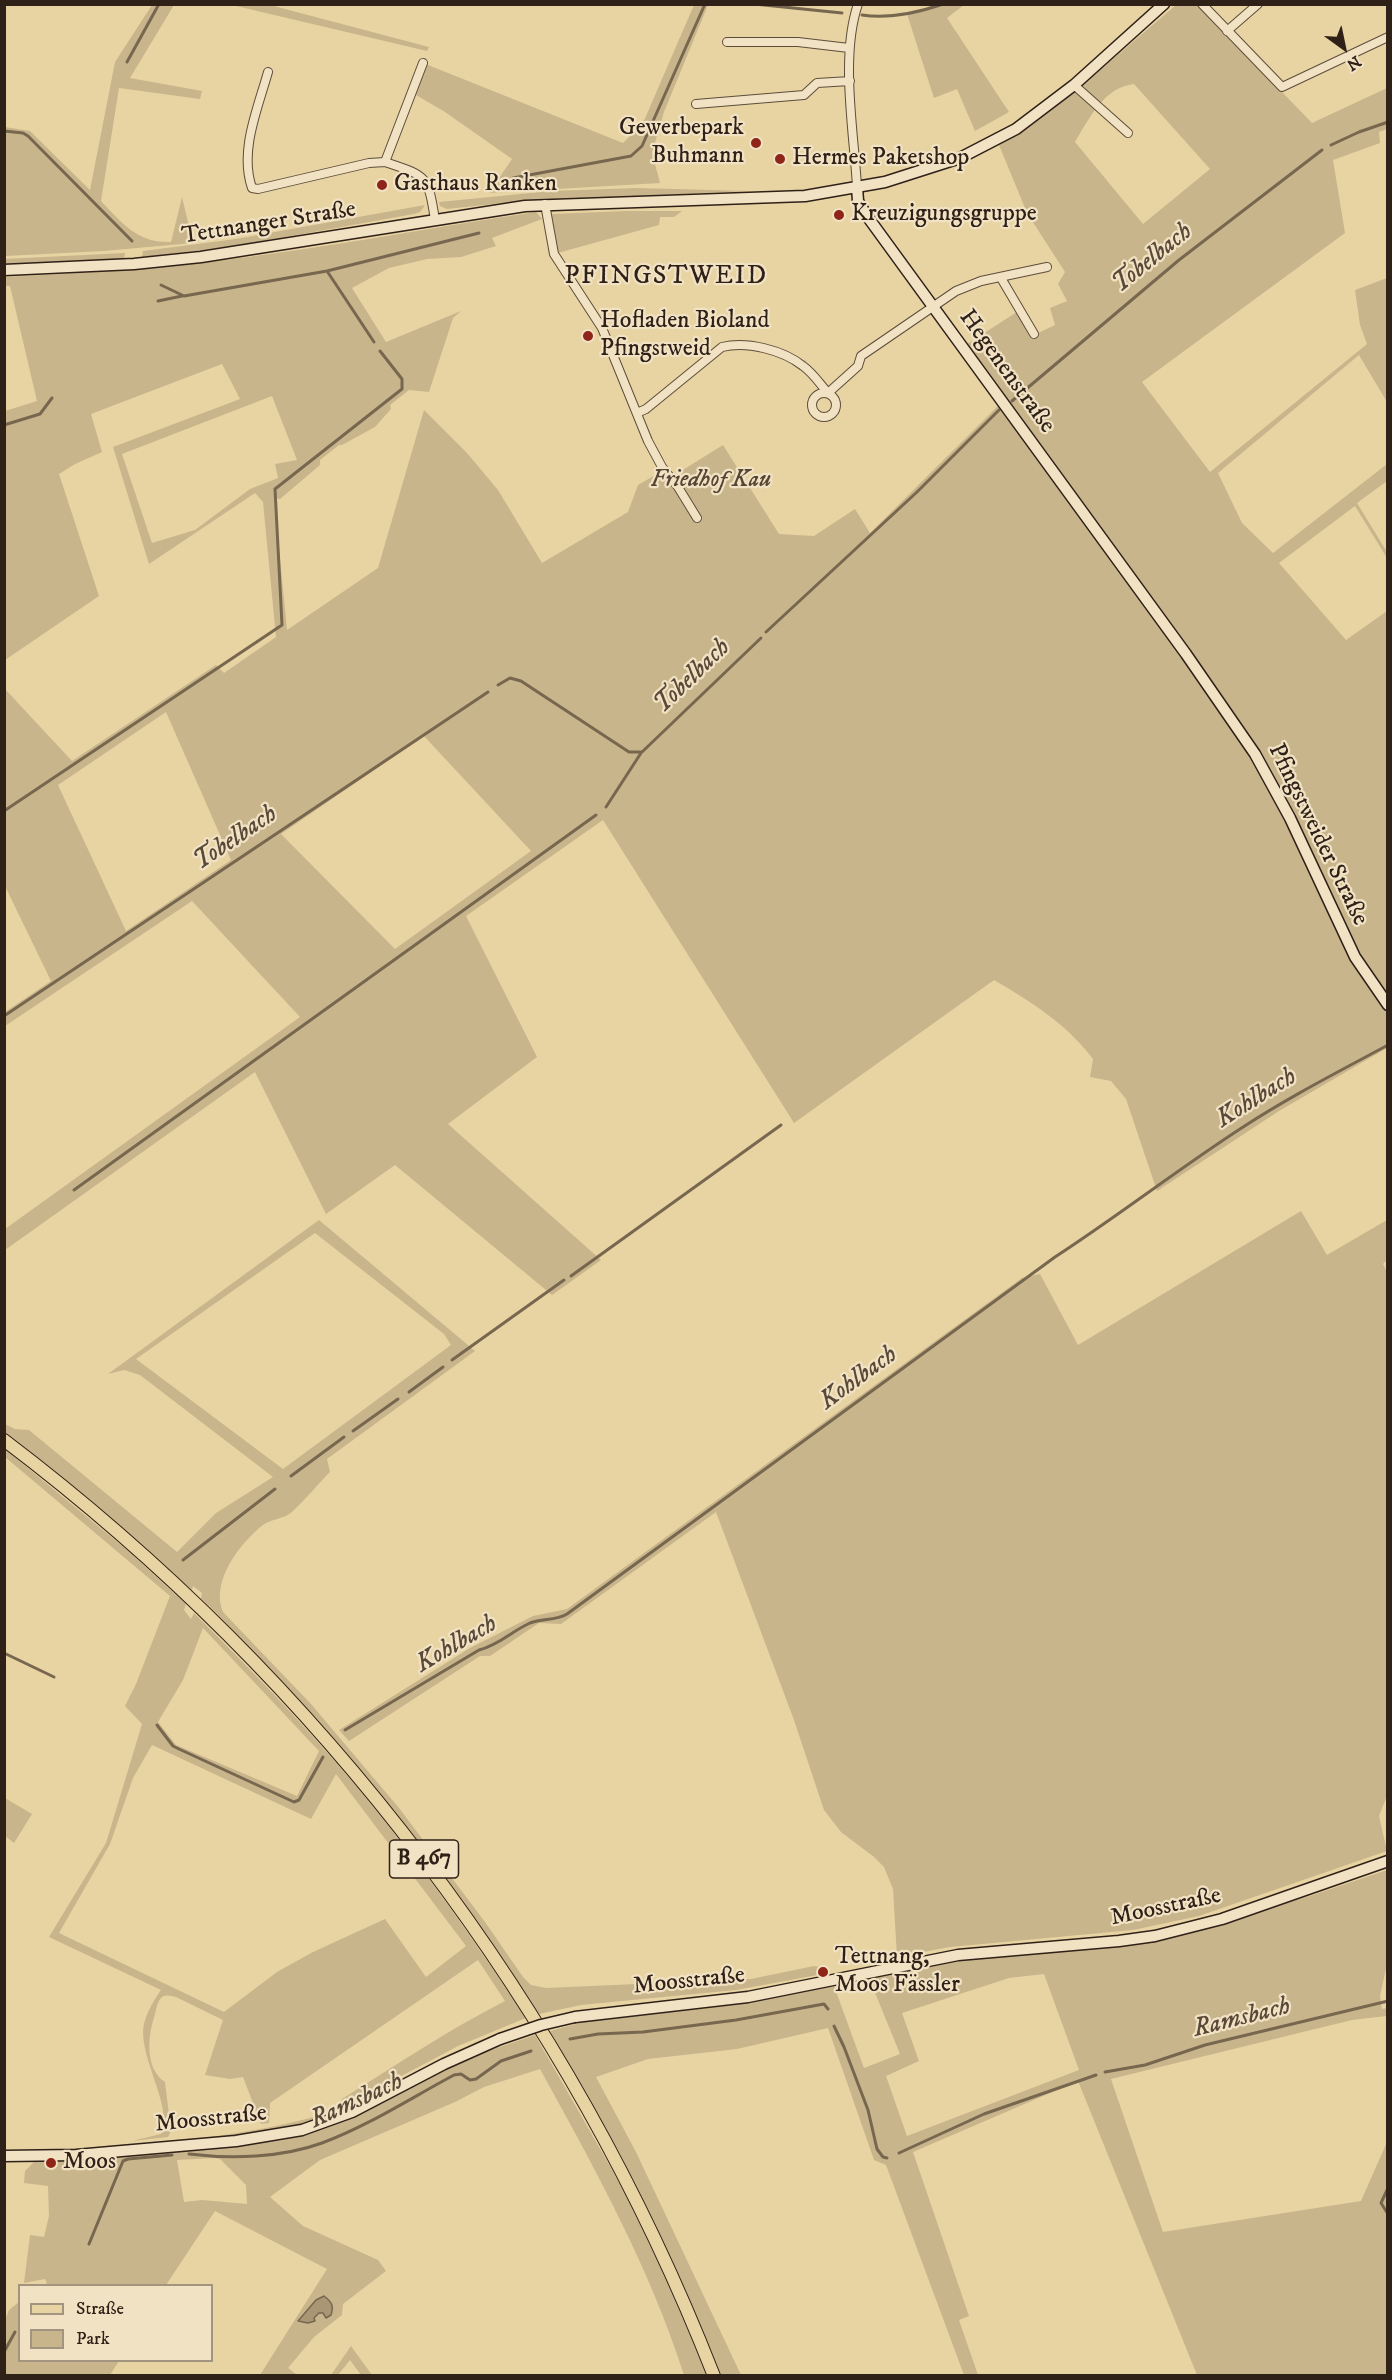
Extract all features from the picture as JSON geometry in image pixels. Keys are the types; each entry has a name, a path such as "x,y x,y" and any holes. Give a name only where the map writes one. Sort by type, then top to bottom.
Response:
{"main road":[{"name":"B 467","path":"4,1440 117,1532 232,1638 317,1728 382,1805 436,1875 516,1990 579,2095 652,2234 714,2376"}],"street":[{"path":"857,187 849,48 858,4"},
{"name":"Tettnanger Straße","path":"4,270 150,263 545,204 795,196 857,187 914,174 968,154 1016,129 1074,86 1164,4"},
{"path":"1202,4 1282,87 1388,36"},
{"path":"1227,31 1258,4"},
{"path":"727,42 798,42 849,48"},
{"path":"385,162 423,63"},
{"path":"268,72 250,138 248,160 252,188 258,189 369,163 385,162 420,176 429,190 435,220"},
{"path":"696,104 804,95 817,83 850,81"},
{"path":"1074,86 1128,133"},
{"name":"Hegenenstraße","path":"857,187 858,201 867,216 1186,654"},
{"path":"545,204 554,254 602,328 662,467 678,487 697,518"},
{"path":"932,308 956,291 981,281 1047,267"},
{"path":"1001,278 1034,334"},
{"name":"Hegenenstraße","path":"637,413 646,409 722,347 731,345 759,348 796,361 812,373 828,393 858,366 861,356 932,308"},
{"name":"Pfingstweider Straße","path":"1186,654 1255,754 1290,818 1351,950 1372,985 1388,1005"},
{"name":"Moosstraße","path":"4,2156 76,2155 236,2141 302,2130 352,2112 444,2064 500,2039 541,2025 575,2017 748,1997 958,1955 1155,1936 1222,1919 1388,1861"}],"green space":[{"path":"152,5 174,5 130,78 202,91 200,99 119,88 101,201 140,236 171,242 182,197 193,243 104,251 5,256 5,127 30,131 90,190 115,62"},
{"path":"232,5 270,5 429,47 427,51"},
{"path":"694,5 708,5 664,112 652,153 660,183 489,193 512,159 445,112 411,92 423,63 623,143 643,123"},
{"path":"946,5 964,5 947,18 1009,112 975,131 957,89 934,98 907,14"},
{"name":"Friedhof Kau","path":"1176,5 1198,5 1312,123 1387,88 1387,129 1379,132 1380,143 1333,160 1345,233 1142,382 1210,472 1367,344 1360,325 1355,290 1387,278 1387,402 1359,355 1218,473 1242,523 1273,553 1387,464 1387,481 1357,503 1387,552 1387,558 1355,506 1279,563 1346,640 1387,611 1387,998 1355,967 1387,1011 1387,1048 1279,1111 1157,1191 1126,1099 1111,1081 1090,1077 1093,1059 1072,1035 1035,1005 994,980 794,1123 603,820 466,916 537,1057 448,1124 601,1260 552,1295 395,1165 326,1214 255,1072 5,1250 5,1229 300,1017 192,901 5,1026 5,1012 51,981 5,886 5,689 72,761 216,665 224,673 276,637 263,502 255,493 149,564 113,447 240,399 222,364 91,414 102,452 59,474 99,596 5,660 5,411 37,401 10,286 5,286 5,277 202,263 536,212 542,219 492,238 496,246 461,257 427,259 389,268 352,288 386,342 461,311 453,318 429,392 409,390 390,405 391,409 375,427 339,445 320,460 320,465 280,499 274,498 287,630 378,568 424,410 467,453 498,490 542,563 628,512 638,485 664,470 670,478 723,445 779,534 814,536 855,509 870,533 999,405 1280,790 964,346 1017,312 1030,337 1055,325 1050,308 1067,301 1058,284 1065,272 1027,213 999,145 1072,94","holes":["1134,84 1210,169 1143,224 1075,142 1098,106 1123,86","272,396 297,460 275,464 278,478 250,489 195,530 152,543 122,454","166,712 231,860 126,931 58,785","424,736 531,851 395,949 281,834"]},
{"path":"637,188 748,191 522,201 447,209 440,206 439,202 551,191"},
{"path":"425,205 420,212 414,214 230,247 142,257 143,251 236,239"},
{"path":"682,211 674,217 660,217 659,225 554,254 546,218 553,214"},
{"path":"125,253 124,259 5,266 4,259"},
{"path":"1301,1211 1327,1255 1387,1220 1387,1260 1383,1264 1388,1274 1388,1793 1379,1816 1387,1851 1199,1916 1133,1930 950,1947 897,1957 893,1889 884,1867 841,1832 824,1810 794,1720 716,1512 561,1624 539,1623 490,1656 480,1656 349,1741 339,1730 470,1648 533,1616 567,1609 1022,1278 1040,1274 1078,1345"},
{"path":"319,1220 475,1351 327,1459 330,1472 297,1507 289,1514 263,1525 245,1542 224,1576 220,1600 223,1612 311,1704 399,1808 531,1985 546,1988 751,1979 814,1966 824,1970 823,1974 736,1990 581,2005 539,2014 502,1958 423,1849 294,1696 201,1598 202,1593 193,1586 192,1590 89,1499 5,1433 5,1424 15,1429 29,1430 177,1552 216,1513 273,1477 140,1375 124,1370 108,1374","holes":["315,1233 444,1334 451,1345 283,1469 136,1359"]},
{"path":"5,1449 127,1550 186,1604 184,1610 191,1619 194,1613 291,1712 401,1842 456,1916 526,2018 458,2046 360,2098 338,2107 342,2099 463,2024 505,2001 478,1960 270,2103 269,2123 261,2124 243,2077 230,2079 205,2075 223,2020 176,1997 164,1996 158,2002 150,2051 154,2068 165,2082 171,2131 168,2137 132,2141 161,2134 164,2124 160,2097 143,2037 147,2015 161,1990 49,1937 106,1843 142,1724 125,1706 136,1684 170,1596 5,1457","holes":["203,1628 319,1751 297,1796 176,1745 158,1722 183,1680","152,1745 311,1819 336,1774 466,1946 426,1977 385,1919 313,1952 277,1972 224,2012 59,1933 110,1844 133,1778"]},
{"path":"5,1798 32,1814 14,1843 5,1836"},
{"path":"1387,1870 1387,1964 1380,1996 1382,2009 1387,2008 1387,2016 1352,2020 1111,2079 1163,2232 1361,2201 1387,2142 1387,2375 1197,2375 1078,2081 913,2152 969,2316 959,2320 978,2375 964,2375 886,2165 874,2160 828,2028 737,2049 648,2059 596,2077 636,2152 741,2375 720,2375 677,2275 622,2158 550,2031 583,2022 735,2005 834,1986 864,2068 900,2054 869,1978 955,1960 1184,1934","holes":["1044,1974 1079,2070 907,2136 886,2076 919,2061 902,2013 1009,1978"]},
{"path":"535,2035 627,2196 666,2278 707,2375 684,2375 638,2257 540,2069 484,2087 455,2102 320,2160 270,2197 303,2226 378,2260 386,2271 343,2304 342,2315 314,2337 288,2368 297,2375 260,2375 327,2269 215,2211 167,2284 46,2284 45,2279 24,2283 30,2235 44,2237 49,2216 48,2186 24,2183 25,2171 34,2162 283,2140 310,2134 356,2117 471,2057","holes":["220,2159 246,2185 247,2204 202,2200 184,2202 177,2160"]},
{"path":"354,2105 322,2119 271,2132 185,2140 271,2127"},
{"path":"18,2303 18,2362 118,2362 110,2375 5,2376 5,2320 9,2310"},
{"path":"351,2346 372,2375 361,2375 350,2360 338,2375 331,2375"}],"shaded area":[{"path":"324,2296 332,2304 331,2315 326,2318 323,2313 319,2313 314,2318 315,2321 308,2323 298,2321 316,2300"}],"waterway":[{"path":"127,62 159,4"},
{"path":"513,178 631,156 642,146 705,4"},
{"path":"754,4 842,13"},
{"path":"862,15 903,14 943,4"},
{"name":"Tobelbach","path":"1331,145 1388,122"},
{"path":"4,131 23,133 28,136 132,241"},
{"name":"Tobelbach","path":"1012,401 1179,260 1322,150"},
{"path":"161,285 184,296 327,271 479,233"},
{"path":"327,271 374,342"},
{"path":"158,301 182,296"},
{"path":"4,811 282,625 275,489 402,389 402,379 380,351"},
{"path":"4,425 40,414 52,398"},
{"name":"Tobelbach","path":"766,632 917,492 999,410"},
{"name":"Tobelbach","path":"498,685 510,678 521,681 629,752 642,752 761,638"},
{"name":"Tobelbach","path":"4,1016 488,692"},
{"path":"606,807 641,753"},
{"path":"74,1190 596,815"},
{"name":"Kohlbach","path":"345,1730 523,1626 567,1614 1055,1257 1193,1161 1276,1107 1388,1045"},
{"path":"571,1276 781,1125"},
{"path":"452,1360 564,1280"},
{"path":"409,1392 443,1367"},
{"path":"353,1431 398,1399"},
{"path":"291,1476 344,1437"},
{"path":"183,1560 275,1489"},
{"path":"4,1653 54,1677"},
{"name":"Kohlbach","path":"157,1725 173,1746 294,1802 299,1800 323,1757"},
{"name":"Ramsbach","path":"1105,2072 1145,2065 1205,2045 1388,2001"},
{"name":"Ramsbach","path":"570,2039 736,2020 824,2004 828,2009"},
{"name":"Ramsbach","path":"834,2026 868,2110 877,2149 883,2157 887,2158"},
{"name":"Ramsbach","path":"189,2154 256,2156 306,2148 356,2128 454,2075 461,2074 470,2080 476,2079 501,2061 531,2051"},
{"name":"Ramsbach","path":"899,2153 984,2114 1096,2075"},
{"name":"Ramsbach","path":"89,2244 123,2161 172,2155"},
{"name":"Ramsbach","path":"1388,2188 1381,2203 1388,2214"},
{"name":"Ramsbach","path":"4,2352 15,2332"}],"place":[{"name":"Gewerbepark Buhmann","path":"756,143"},
{"name":"Hermes Paketshop","path":"780,159"},
{"name":"Gasthaus Ranken","path":"382,185"},
{"name":"Kreuzigungsgruppe","path":"839,215"},
{"name":"Hofladen Bioland Pfingstweid","path":"588,336"},
{"name":"Tettnang, Moos Fässler","path":"823,1972"},
{"name":"Moos","path":"51,2163"}],"district":[{"name":"PFINGSTWEID","path":"666,278"}]}
